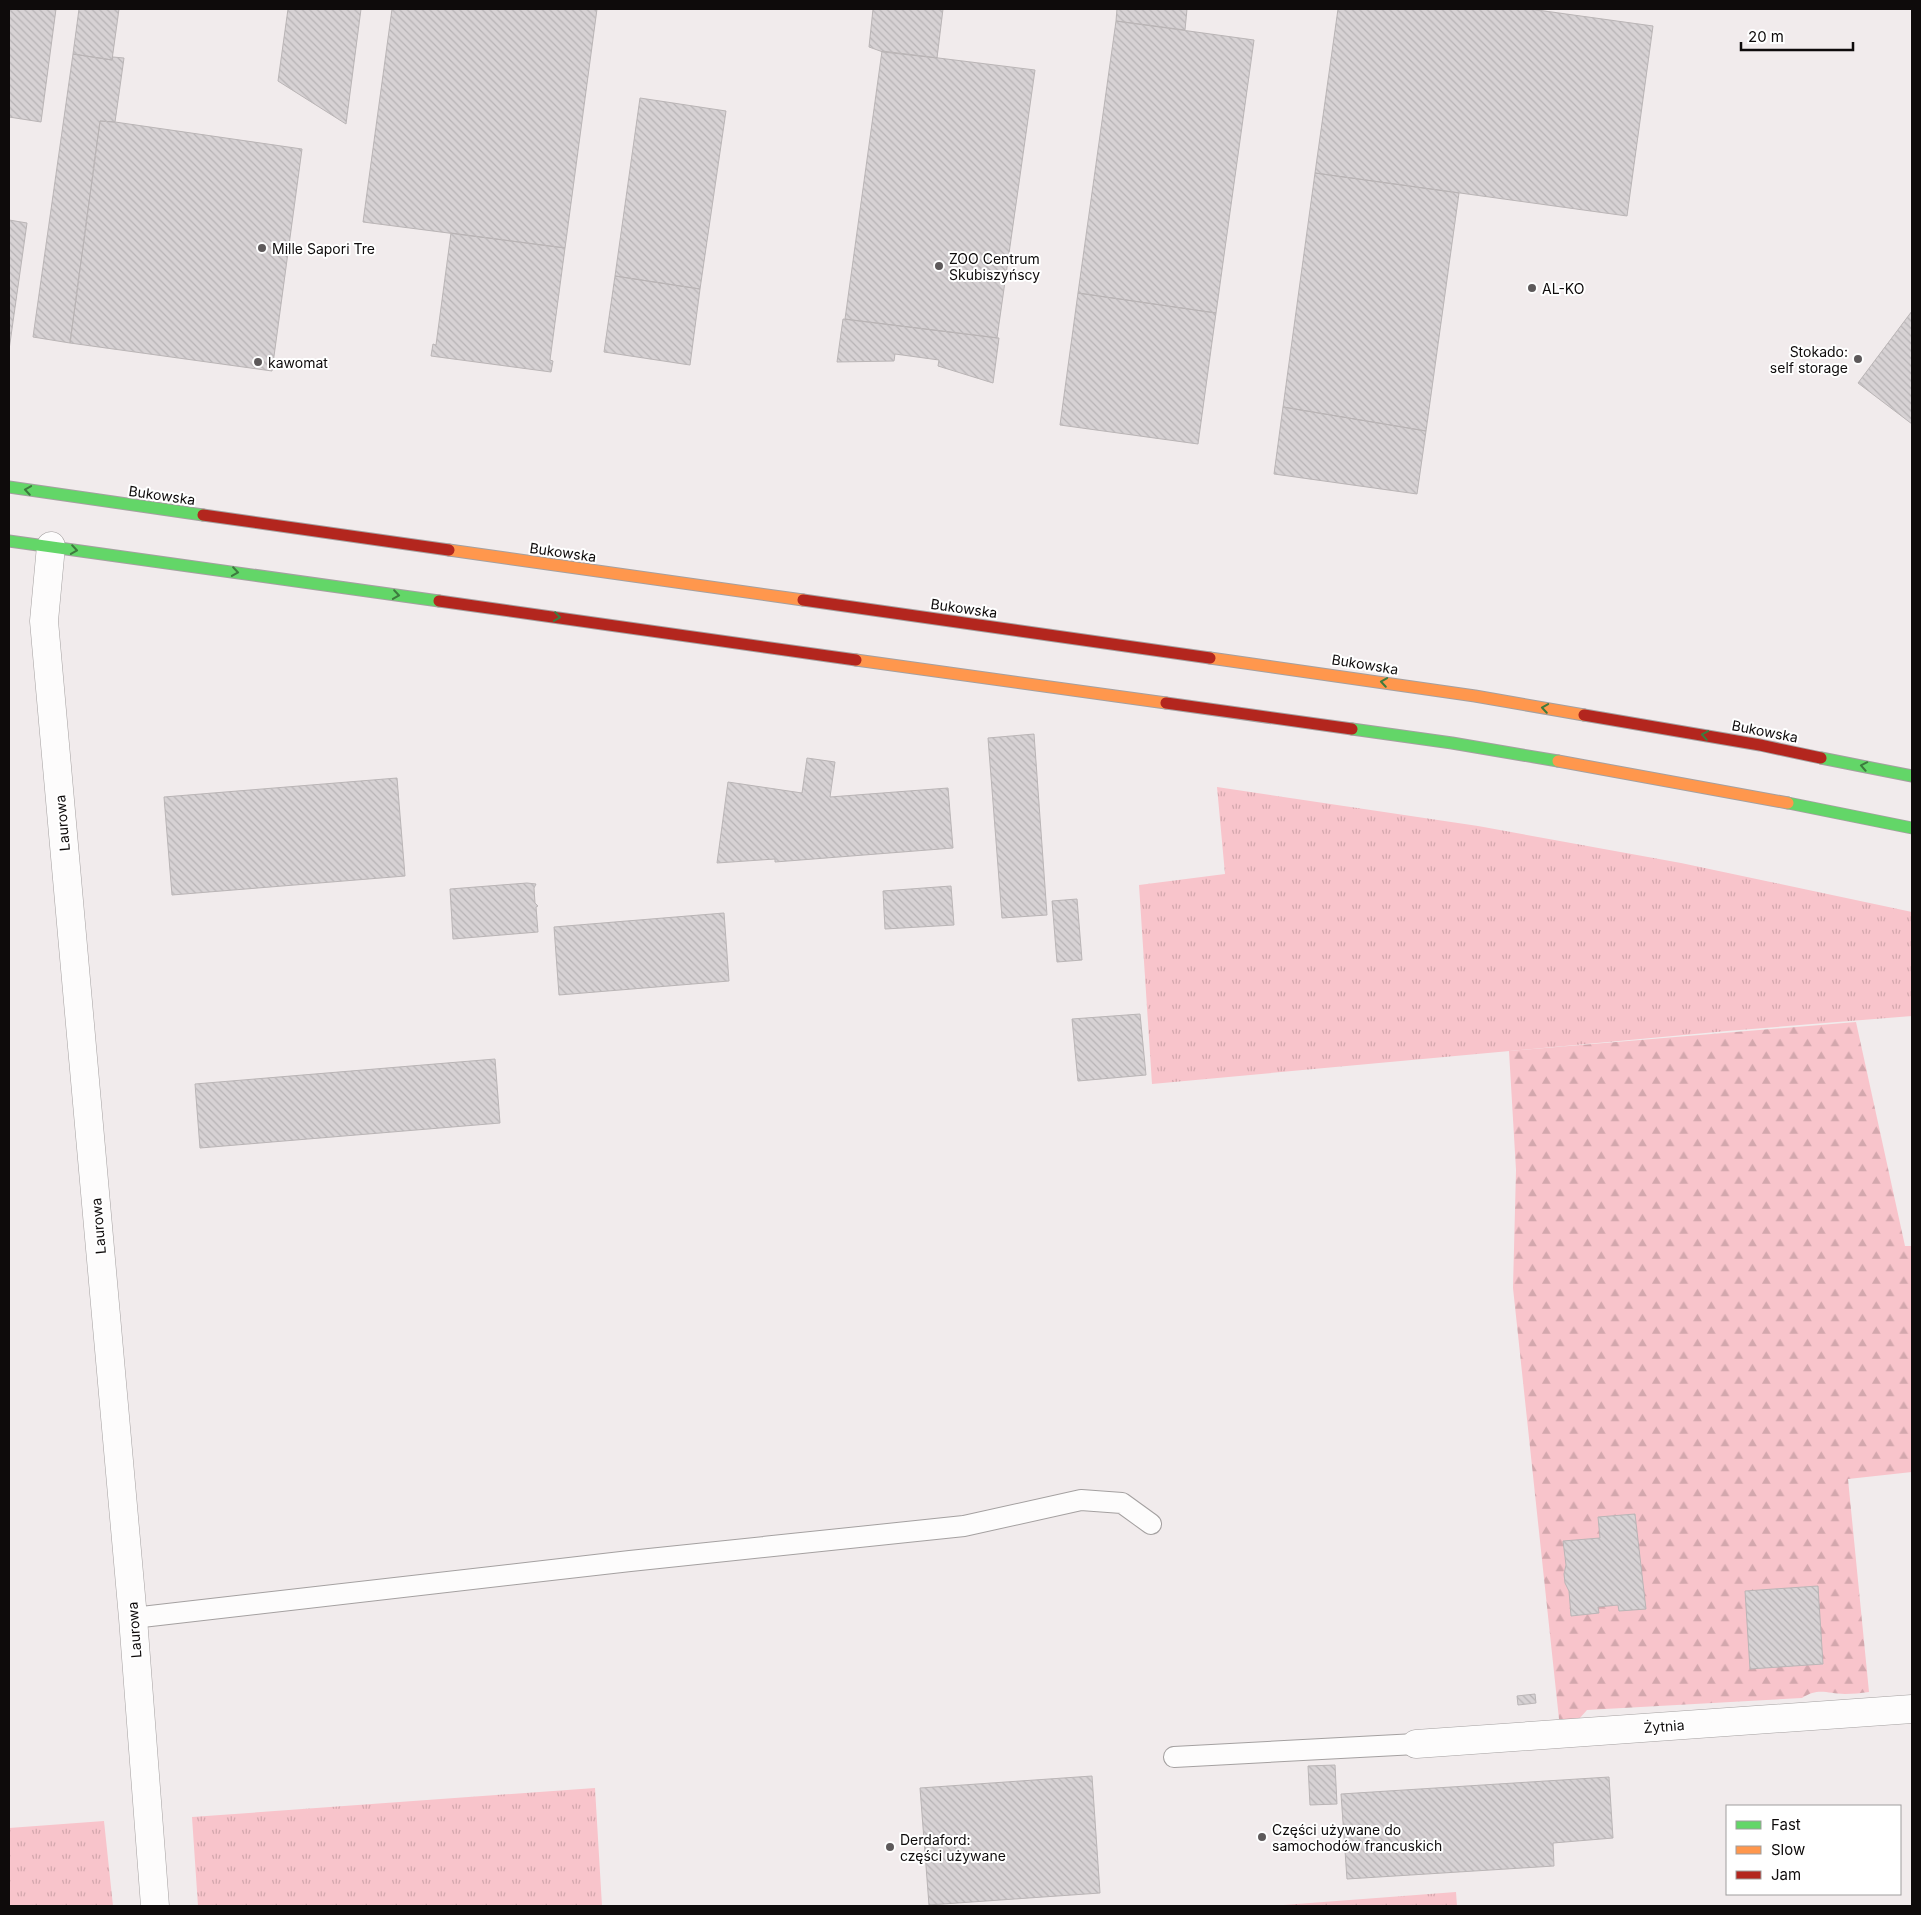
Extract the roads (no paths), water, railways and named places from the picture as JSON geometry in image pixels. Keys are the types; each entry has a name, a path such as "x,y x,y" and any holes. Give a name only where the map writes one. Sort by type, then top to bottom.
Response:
{"main road":[{"name":"Bukowska","path":"9,487 1366,680 1631,722 1912,776"},
{"path":"9,541 1452,743 1620,771 1912,828"}],"street":[{"name":"Laurowa","path":"51,546 44,621 133,1618 155,1906"},
{"name":"Żytnia","path":"1416,1744 1912,1708"}],"lane":[{"path":"133,1618 630,1561 964,1526 1081,1500 1122,1503 1151,1524"},
{"path":"1174,1757 1416,1744"}],"place":[{"name":"Mille Sapori Tre","path":"262,248"},
{"name":"ZOO Centrum Skubiszyńscy","path":"939,266"},
{"name":"AL-KO","path":"1532,288"},
{"name":"Stokado: self storage","path":"1858,359"},
{"name":"kawomat","path":"258,362"},
{"name":"Części używane do samochodów francuskich","path":"1262,1837"},
{"name":"Derdaford: części używane","path":"890,1847"}]}
